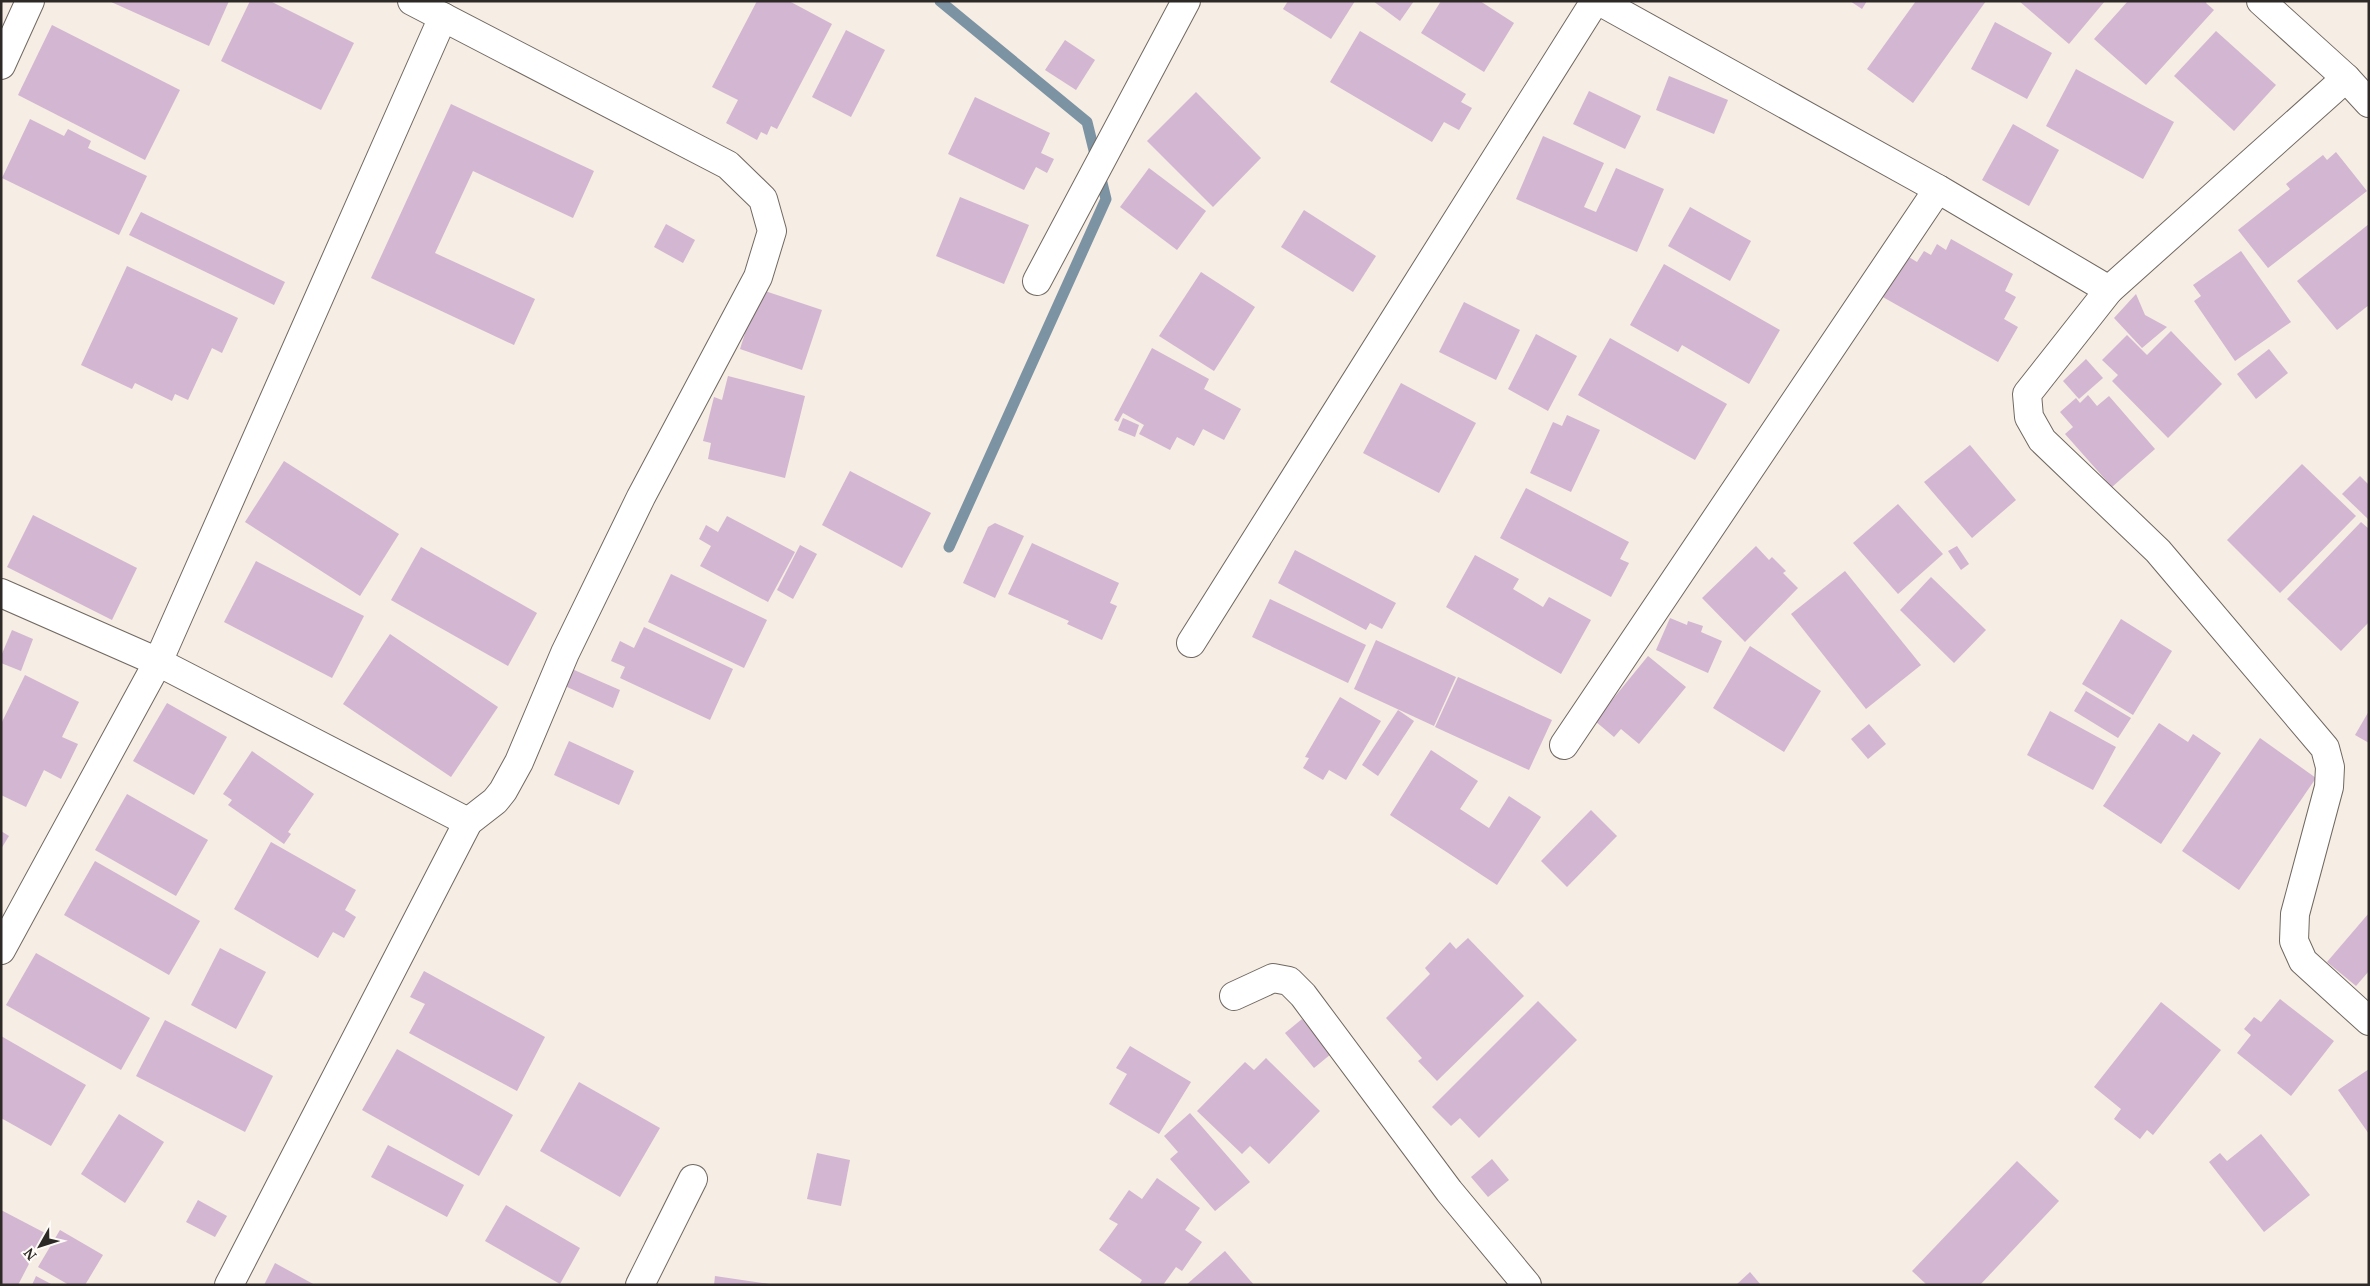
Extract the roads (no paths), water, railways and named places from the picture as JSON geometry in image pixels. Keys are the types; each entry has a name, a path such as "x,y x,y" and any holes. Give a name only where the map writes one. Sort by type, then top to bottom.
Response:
{"street":[{"path":"1,65 30,1"},
{"path":"229,1285 468,822 494,801 503,791 519,762 566,654 641,497 758,277 772,231 763,198 728,165 412,1"},
{"path":"1037,281 1186,1"},
{"path":"1191,643 1595,1"},
{"path":"1599,1 1938,189 2109,290"},
{"path":"2261,1 2346,78 2369,103"},
{"path":"1,950 158,662 444,17"},
{"path":"2346,78 2109,290 2027,394 2029,417 2042,440 2158,551 2325,748 2330,767 2329,787 2295,914 2294,941 2303,961 2369,1021"},
{"path":"1564,745 1938,189"},
{"path":"1,593 158,662 468,822"},
{"path":"1234,996 1273,978 1289,981 1303,995 1449,1191 1527,1285"},
{"path":"640,1285 693,1180"}],"waterway":[{"path":"940,1 1087,122 1106,199 949,547"}]}
